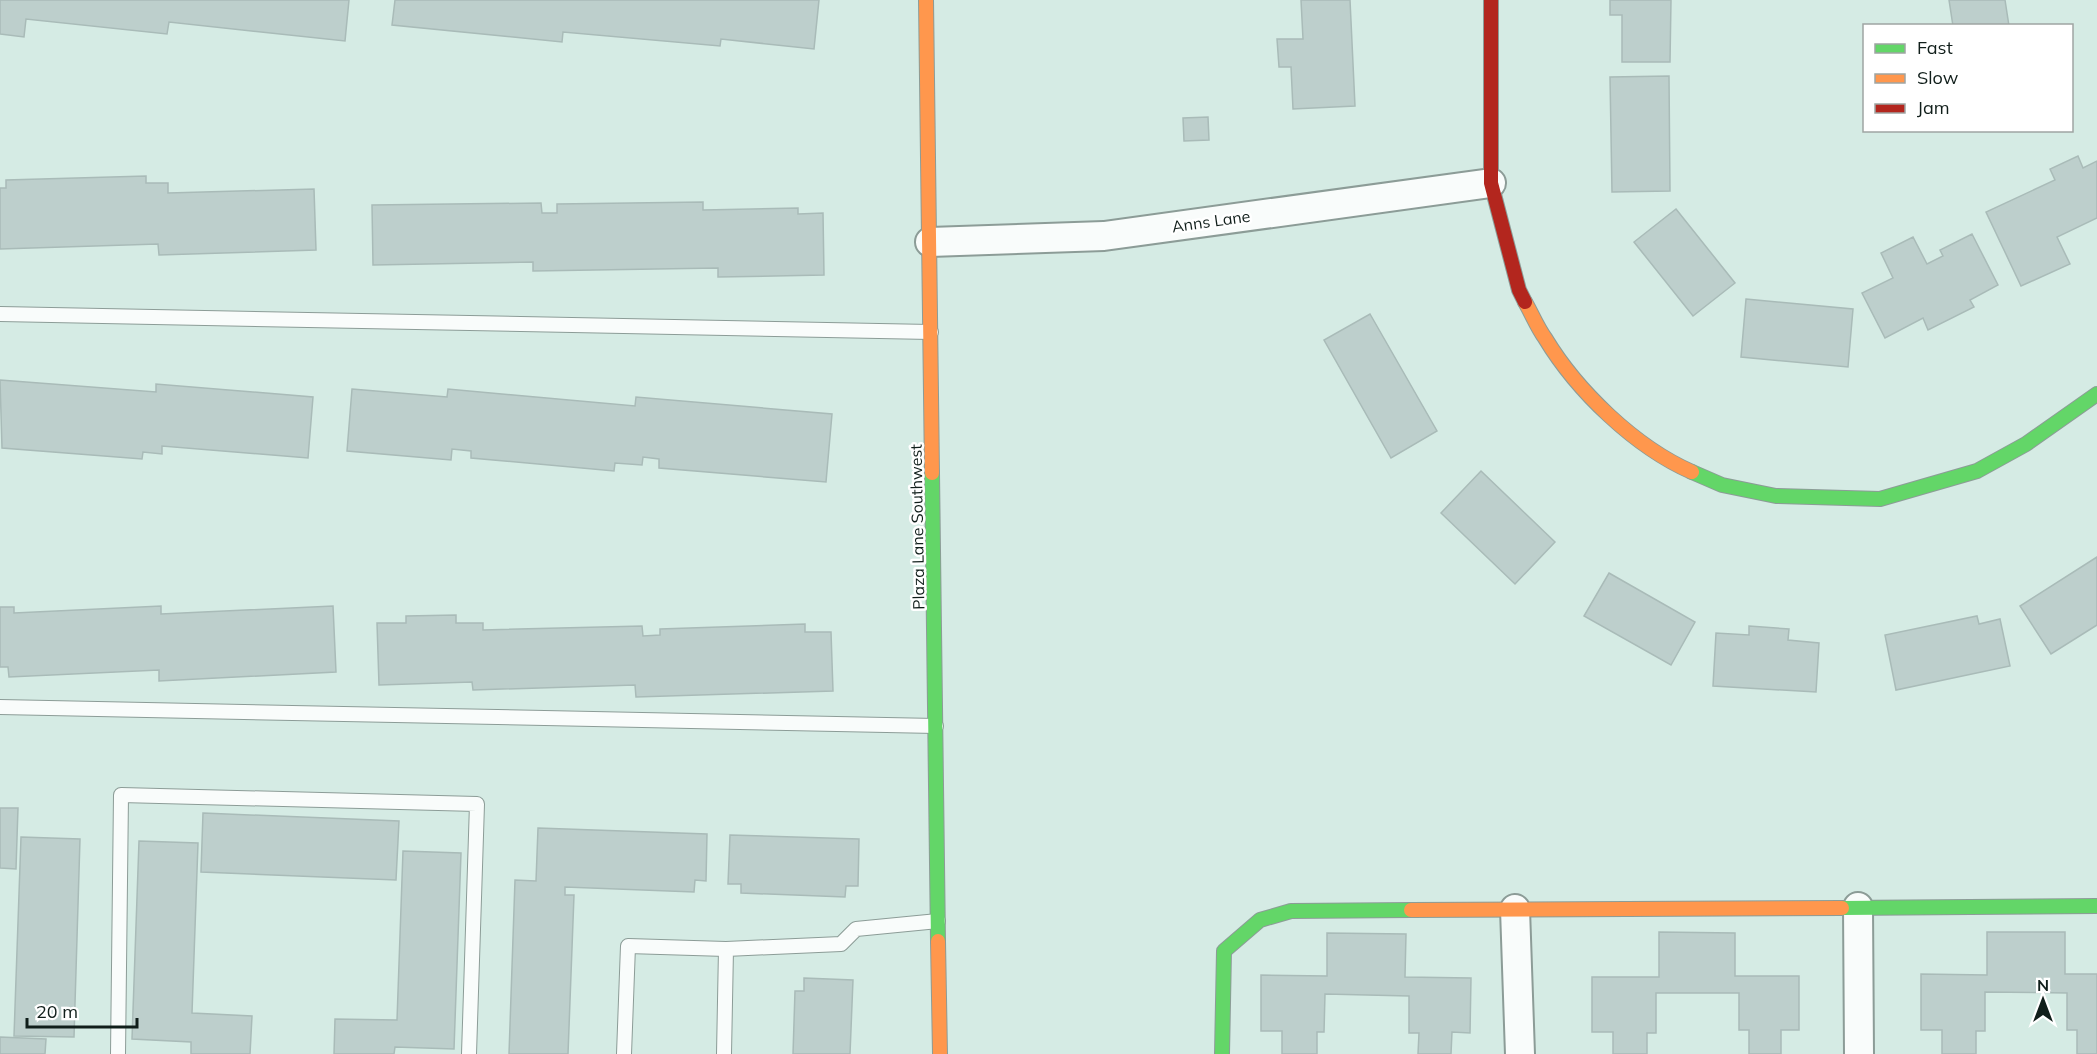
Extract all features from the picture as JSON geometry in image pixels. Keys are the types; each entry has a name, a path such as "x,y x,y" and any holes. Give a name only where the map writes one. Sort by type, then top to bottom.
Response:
{"street":[{"name":"Plaza Lane Southwest","path":"926,0 940,1054"},
{"path":"1491,0 1491,183 1519,290 1545,339 1582,388 1631,434 1672,464 1722,485 1776,496 1880,499 1977,471 2026,444 2097,394"},
{"name":"Anns Lane","path":"930,242 1104,236 1491,183"},
{"path":"1222,1054 1224,951 1260,920 1291,910 2097,906"},
{"path":"1858,908 1859,1054"},
{"path":"1515,909 1520,1054"}],"lane":[{"path":"0,314 931,332"},
{"path":"0,707 936,726"},
{"path":"118,1054 121,795 477,804 469,1054"},
{"path":"624,1054 628,946 726,949 841,944 856,929 938,921"},
{"path":"724,1054 726,949"}],"building":[{"path":"0,0 349,0 345,41 169,22 167,34 26,19 24,37 0,34"},
{"path":"395,0 819,0 814,49 721,39 720,46 563,32 562,42 392,25"},
{"path":"1301,0 1350,0 1355,106 1293,109 1291,67 1279,67 1277,39 1303,39"},
{"path":"1610,0 1671,0 1670,62 1622,62 1622,15 1610,15"},
{"path":"1949,0 2005,0 2009,24 1953,24"},
{"path":"1669,76 1670,191 1612,192 1610,77"},
{"path":"1208,117 1209,140 1184,141 1183,118"},
{"path":"2078,156 2083,168 2097,161 2097,218 2057,237 2070,264 2021,286 1986,212 2055,180 2050,169"},
{"path":"146,176 146,183 168,183 168,193 314,189 316,250 159,255 158,244 0,249 0,188 6,188 6,180"},
{"path":"703,202 703,210 798,208 798,214 823,213 824,275 718,277 718,268 533,271 533,262 373,265 372,205 541,203 542,213 557,213 557,204"},
{"path":"1676,209 1735,283 1693,316 1634,242"},
{"path":"1972,234 1998,285 1970,300 1974,307 1928,330 1923,318 1885,338 1862,293 1893,278 1881,253 1913,237 1927,264 1943,256 1940,250"},
{"path":"1746,299 1853,309 1848,367 1741,357"},
{"path":"1370,314 1437,431 1391,458 1324,340"},
{"path":"0,380 156,392 156,384 313,397 308,458 162,446 162,454 143,452 142,459 2,448"},
{"path":"352,389 447,397 448,389 635,406 636,397 832,414 826,482 659,468 659,459 643,457 642,465 615,463 614,471 471,458 471,451 452,449 451,460 347,451"},
{"path":"1481,471 1555,542 1515,584 1441,513"},
{"path":"2097,557 2097,625 2051,654 2020,606"},
{"path":"1609,573 1695,622 1671,665 1584,616"},
{"path":"161,606 161,614 333,606 336,672 159,681 159,670 9,677 8,667 0,667 0,607 14,607 14,613"},
{"path":"456,615 456,623 483,623 483,630 642,626 643,636 660,635 660,629 805,624 805,632 831,632 833,691 636,697 635,685 473,690 472,682 379,685 377,623 406,623 406,616"},
{"path":"1977,616 1979,624 2000,619 2010,666 1896,690 1885,635"},
{"path":"1749,626 1789,629 1788,640 1819,643 1816,692 1713,686 1716,633 1749,635"},
{"path":"0,808 18,808 16,869 0,868"},
{"path":"203,813 399,821 396,880 201,872"},
{"path":"538,828 707,834 706,881 695,880 694,892 565,887 565,895 574,895 568,1054 509,1054 515,880 536,881"},
{"path":"730,835 859,839 858,886 846,886 845,897 741,893 741,884 728,884"},
{"path":"21,837 80,839 74,1037 14,1036"},
{"path":"139,841 198,843 192,1013 252,1016 250,1054 191,1054 191,1042 132,1039"},
{"path":"403,851 461,853 454,1049 395,1047 394,1054 334,1054 335,1019 397,1020"},
{"path":"1659,932 1735,933 1735,976 1799,976 1799,1030 1781,1030 1781,1054 1749,1054 1749,1030 1739,1030 1739,993 1656,993 1656,1033 1647,1033 1647,1054 1613,1054 1613,1032 1592,1032 1592,977 1659,977"},
{"path":"1987,932 2065,932 2065,974 2097,974 2097,1054 2077,1054 2077,1030 2067,1030 2067,993 1985,992 1985,1031 1976,1031 1976,1054 1942,1054 1942,1030 1921,1030 1921,974 1987,975"},
{"path":"1327,933 1406,934 1405,977 1471,978 1470,1033 1452,1032 1451,1054 1418,1054 1419,1033 1409,1033 1409,996 1325,994 1324,1032 1317,1032 1317,1054 1282,1054 1282,1031 1261,1031 1261,975 1327,976"},
{"path":"804,978 853,980 850,1054 793,1054 795,991 804,991"},
{"path":"0,1037 46,1039 45,1054 0,1054"}],"traffic: fast":[{"path":"1692,472 1722,485 1776,496 1880,499 1977,471 2026,444 2097,394"},
{"path":"932,473 938,941"},
{"path":"1842,908 2097,906"},
{"path":"1222,1054 1224,951 1260,920 1291,911 1411,910"}],"traffic: slow":[{"path":"926,0 932,473"},
{"path":"1525,302 1558,358 1573,378 1609,416 1649,448 1692,472"},
{"path":"1411,910 1842,908"},
{"path":"938,941 940,1054"}],"traffic: jam":[{"path":"1491,0 1491,183 1519,290 1525,302"}]}
